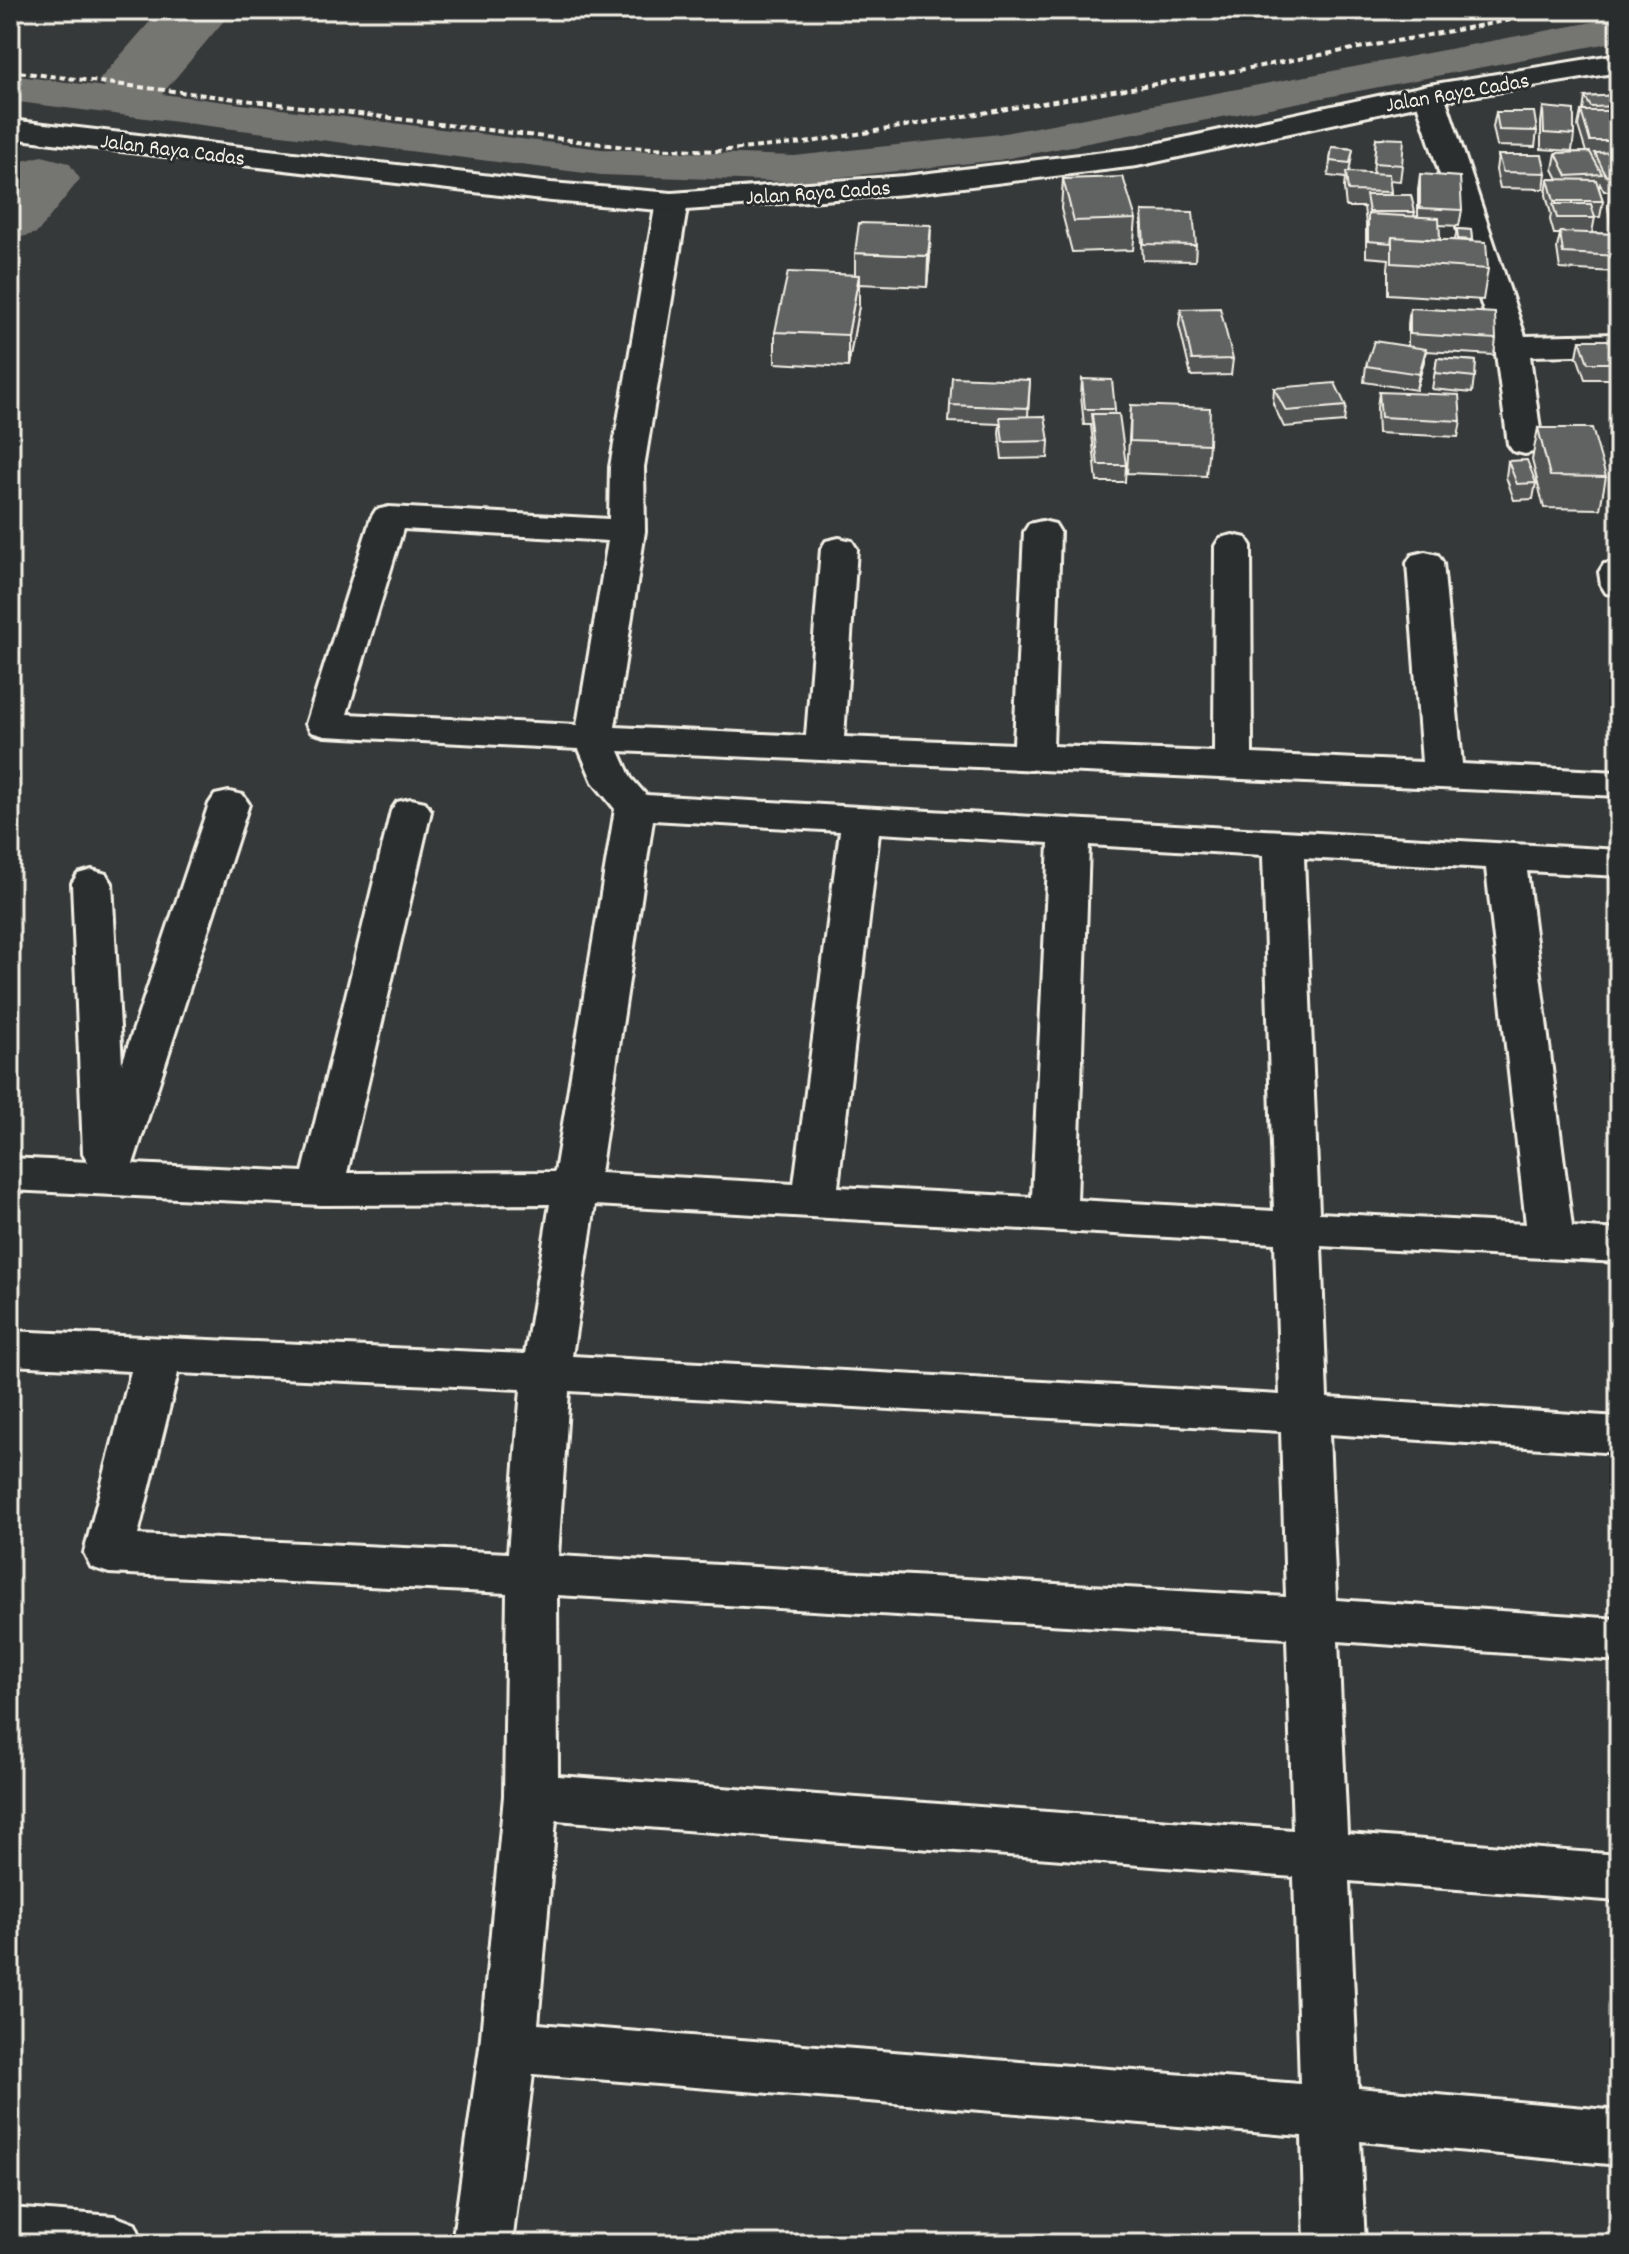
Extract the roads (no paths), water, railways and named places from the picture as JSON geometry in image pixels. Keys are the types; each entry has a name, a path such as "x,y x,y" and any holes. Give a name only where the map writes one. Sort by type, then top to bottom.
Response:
{"street":[{"name":"Jalan Raya Cadas","path":"10,129 551,192 672,202 905,185 1137,157 1429,94 1619,63"},
{"path":"1429,94 1512,346 1525,444"},
{"path":"672,202 627,467 627,531 594,739 613,782 635,807 1619,863"},
{"path":"1512,346 1619,344"},
{"path":"627,531 389,518 325,724 824,750 1033,755 1233,768 1443,774 1619,784"},
{"path":"1033,755 1042,532"},
{"path":"1233,546 1233,768"},
{"path":"824,750 839,549"},
{"path":"1425,563 1443,774"},
{"path":"106,1179 229,804"},
{"path":"482,2244 508,2047 531,1796 532,1573 546,1373 635,807"},
{"path":"321,1189 411,811"},
{"path":"814,1201 861,820"},
{"path":"1054,1213 1069,832"},
{"path":"1283,844 1335,2244"},
{"path":"1505,856 1551,1242"},
{"path":"92,883 106,1179"},
{"path":"10,1174 321,1189 577,1188 1619,1246"},
{"path":"10,1348 546,1373 1304,1414 1619,1435"},
{"path":"159,1354 109,1553 532,1573 1311,1618 1619,1640"},
{"path":"531,1796 1619,1878"},
{"path":"508,2047 1619,2138"},
{"path":"10,2236 114,2244"}],"waterway":[{"path":"136,79 198,10"},
{"path":"10,88 601,162 794,169 999,147 1619,29"},
{"path":"10,217 42,179"}]}
